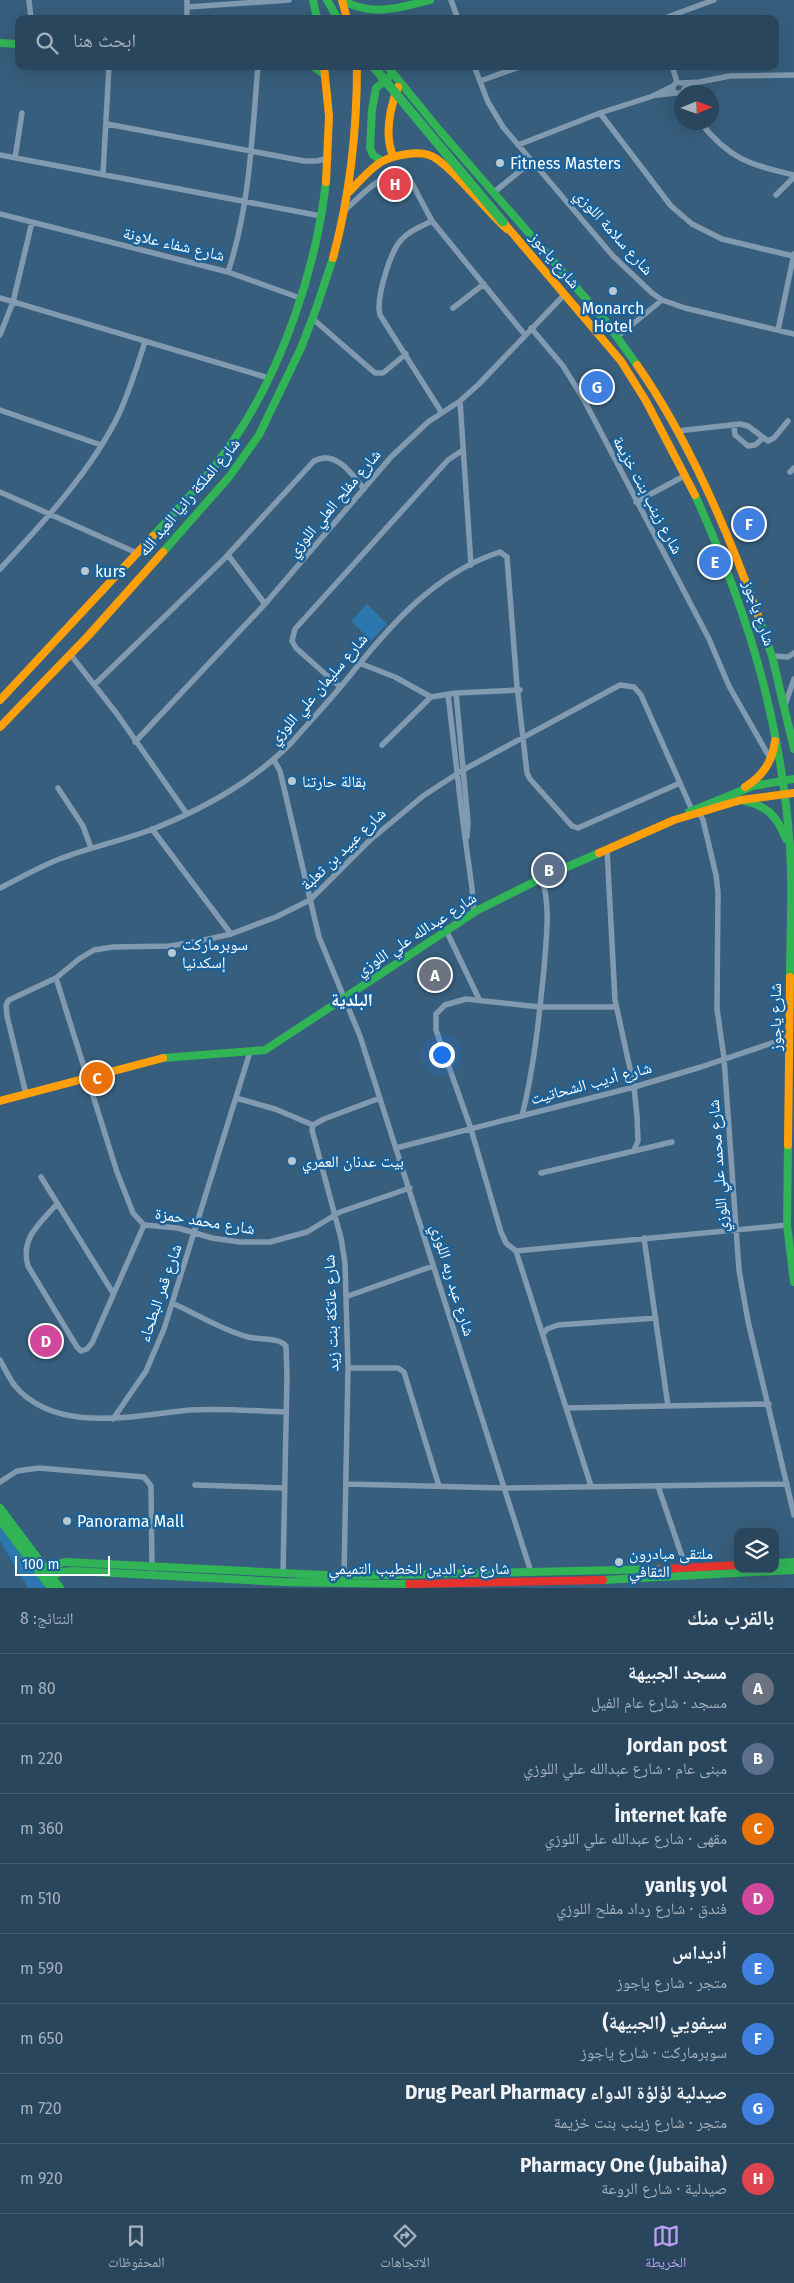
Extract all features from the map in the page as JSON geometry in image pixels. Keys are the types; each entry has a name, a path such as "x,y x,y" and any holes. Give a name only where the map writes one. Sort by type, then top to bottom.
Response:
{"main road":[{"path":"313,0 316,15"},
{"path":"327,0 344,12 363,11 373,15"},
{"path":"379,15 430,0"},
{"path":"0,43 15,44"},
{"path":"328,95 330,70"},
{"name":"شارع الملكة رانيا العبد الله","path":"0,728 135,584 216,492 249,450 268,419 313,319 324,288 345,210 353,168 358,121 356,70"},
{"name":"شارع ياجوز","path":"376,70 621,361 646,401 686,475 723,556 739,599 759,662 776,731 784,779 790,793 790,1037 787,1224 794,1282"},
{"name":"شارع ياجوز","path":"390,70 617,337 653,388 677,431 733,550 772,656 794,748"},
{"name":"شارع الملكة رانيا العبد الله","path":"0,700 190,495 234,440 269,378 287,336 300,298 327,186 331,122 325,71"},
{"path":"382,161 373,155 370,148 373,98 377,85 394,74"},
{"path":"393,156 390,149 390,121 394,97 400,82"},
{"path":"348,193 382,161 393,156 419,154 437,158 459,178 496,220 510,230"},
{"path":"789,724 794,733"},
{"path":"745,787 757,780 771,760 776,731"},
{"name":"شارع عبدالله علي اللوزي","path":"696,812 745,787 784,779 794,779"},
{"name":"شارع عبدالله علي اللوزي","path":"0,1101 143,1061 172,1056 250,1052 269,1048 446,930 474,913 542,878 696,812 742,800 790,793"},
{"path":"742,800 759,802 775,814 790,850"},
{"path":"0,1508 34,1552 46,1574"},
{"path":"0,1520 57,1588 67,1567 48,1561 34,1552"},
{"path":"779,1563 794,1562"},
{"name":"شارع عز الدين الخطيب التميمي","path":"46,1574 67,1567 152,1568 344,1576 734,1565"},
{"name":"شارع عز الدين الخطيب التميمي","path":"67,1567 351,1586 542,1585 794,1570"}],"street":[{"path":"29,0 31,15"},
{"path":"186,0 187,15"},
{"path":"187,7 289,0"},
{"path":"452,0 457,15"},
{"path":"673,15 714,0"},
{"path":"103,174 109,70"},
{"name":"شارع شفاء علاونة","path":"0,214 228,272 234,254 245,200 252,150 258,70"},
{"name":"شارع سلامة اللوزي","path":"476,70 503,127 531,162 558,189 620,262 652,293 662,300 685,308 794,334"},
{"path":"480,82 512,70"},
{"path":"673,70 678,85"},
{"path":"692,85 730,76 794,75"},
{"path":"518,145 600,113 674,91"},
{"path":"15,158 22,113"},
{"path":"600,113 671,206 692,224 722,239 794,254 778,330"},
{"path":"107,124 304,161 317,161 329,158"},
{"path":"707,130 720,145 742,160 756,166 794,176 776,195"},
{"path":"0,155 245,200 321,216"},
{"path":"493,193 531,162"},
{"path":"345,210 376,182 402,172 411,178 432,220 525,335"},
{"path":"432,220 406,235 396,246 379,304 380,315 442,413"},
{"path":"0,336 13,302 32,222"},
{"path":"228,272 300,298"},
{"path":"453,308 484,284"},
{"name":"شارع مفلح العلي اللوزي","path":"135,742 266,604 404,444 428,422 460,401 564,295"},
{"path":"0,298 269,378"},
{"path":"617,337 662,300"},
{"path":"313,319 375,373 383,373 406,354"},
{"name":"شارع زينب بنت خزيمة","path":"531,328 574,382 709,639 729,686 771,760"},
{"path":"0,569 75,481 100,445 118,415 132,384 145,342"},
{"path":"460,401 471,565"},
{"path":"0,410 100,445"},
{"path":"677,431 740,424 748,426 762,439 771,440 788,421"},
{"path":"734,426 733,432 735,435 748,446 755,445 762,439"},
{"path":"340,687 296,648 292,641 295,629 448,460 463,450"},
{"path":"95,684 228,555 314,461 326,456 338,461 364,489"},
{"path":"636,502 686,475"},
{"path":"0,492 137,553"},
{"name":"شارع سليمان علي اللوزي","path":"0,888 59,859 152,829 212,802 274,760 413,605 451,576 500,552 508,557 519,693"},
{"path":"228,555 266,604"},
{"path":"772,656 788,658 794,653"},
{"path":"70,654 95,684 188,814"},
{"path":"359,663 395,677 431,698"},
{"path":"785,705 794,679"},
{"name":"شارع عبيد بن ثعلبة","path":"26,1094 7,1016 6,1005 10,1000 56,978 79,959 94,950 113,947 170,946 231,934 276,917 310,900 395,817 423,796 460,772 616,687 629,685"},
{"name":"شارع محمد علي اللوزي","path":"629,685 640,695 680,783 696,812 703,820 716,875 718,921 717,1010 724,1058 736,1230 743,1296 794,1515"},
{"path":"456,693 460,772"},
{"path":"382,746 431,698 456,693 519,693 528,776 548,801 575,828 584,827 680,783"},
{"path":"448,694 468,829 466,839 474,913"},
{"name":"شارع عبد ربه اللوزي","path":"274,760 280,771 320,936 360,1036 531,1572"},
{"path":"58,788 83,826 91,848"},
{"path":"152,829 231,934"},
{"path":"607,849 616,1006 634,1086 638,1141 634,1150"},
{"path":"522,1116 529,1086 540,1007 548,914 547,896 542,878"},
{"path":"446,930 478,999"},
{"name":"شارع محمد حمزة","path":"56,978 117,1172 133,1213 144,1225 178,1228 212,1238 240,1242 270,1242 307,1232 335,1215 410,1188"},
{"path":"591,1486 516,1251 506,1244 435,1022 436,1014 444,1005 456,1000 478,999 540,1007 616,1006"},
{"name":"شارع أديب الشحاتيت","path":"396,1148 702,1067 790,1037"},
{"name":"شارع قمر البطحاء","path":"113,1419 146,1370 172,1303 250,1052"},
{"path":"236,1098 275,1109 313,1125 380,1098"},
{"name":"شارع عاتكة بنت زيد","path":"313,1125 314,1140 335,1215 345,1263 348,1296 344,1576"},
{"path":"541,1173 672,1142"},
{"path":"41,1177 113,1293"},
{"path":"57,1204 29,1236 26,1257 28,1266 80,1350 85,1350 92,1343 144,1225"},
{"path":"516,1251 787,1224"},
{"path":"644,1238 668,1406"},
{"path":"348,1296 433,1266"},
{"path":"172,1303 247,1337 284,1344 287,1351 283,1574"},
{"path":"543,1334 547,1329 558,1325 656,1318"},
{"path":"0,1360 16,1387 34,1402 45,1408 70,1414 113,1419 200,1410 286,1412"},
{"path":"348,1368 398,1368 404,1372 439,1486"},
{"path":"567,1408 769,1404"},
{"path":"0,1482 17,1472 29,1468 144,1477 151,1486 152,1568"},
{"path":"346,1484 504,1488 787,1484"},
{"path":"195,1485 284,1488"},
{"path":"658,1486 686,1568"}],"shaded area":[{"path":"367,604 387,624 371,641 351,621"},
{"path":"0,1527 46,1588 28,1588 0,1541"}],"traffic: fast":[{"path":"313,0 316,15"},
{"path":"327,0 336,15"},
{"path":"342,0 353,5 375,10 396,8 430,0"},
{"path":"0,43 15,44"},
{"path":"318,70 325,75"},
{"path":"376,70 503,222"},
{"path":"390,70 440,131 607,323 637,365"},
{"path":"382,161 373,155 370,148 372,110 376,88 389,77"},
{"path":"153,536 195,490 224,454 251,412 267,382 282,350 305,283 314,249 326,182"},
{"path":"163,552 229,477 259,435 301,348 333,258"},
{"path":"695,495 746,624 759,667 779,755 786,801 791,864 790,977"},
{"path":"759,618 772,656 794,749"},
{"path":"689,812 753,786 794,779"},
{"path":"741,800 750,802 770,812 779,823 786,839"},
{"path":"163,1058 265,1050 478,910 542,878 599,853"},
{"path":"788,1145 787,1225 794,1282"},
{"path":"0,1508 60,1588"},
{"path":"0,1520 51,1588"},
{"path":"40,1573 51,1566 65,1562 344,1576 661,1569"},
{"path":"779,1563 794,1562"},
{"path":"603,1580 794,1570"},
{"path":"45,1580 60,1572 74,1571 283,1582 409,1584"}],"traffic: slow":[{"path":"342,0 346,15"},
{"path":"324,70 329,116 326,182"},
{"path":"333,258 348,187 356,115 357,70"},
{"path":"393,156 390,148 389,121 398,87"},
{"path":"349,192 383,161 406,154 418,153 429,155 447,167 507,229"},
{"path":"503,222 621,361 646,401 695,495"},
{"path":"637,365 673,423 706,487 735,554 759,618"},
{"path":"0,700 153,536"},
{"path":"0,727 88,636 163,552"},
{"path":"745,787 766,768 772,756 775,741"},
{"path":"599,853 674,820 741,800 794,793"},
{"path":"788,1145 790,977"},
{"path":"0,1101 163,1058"}],"traffic: jam":[{"path":"661,1569 734,1565"},
{"path":"409,1584 603,1580"}],"place":[{"name":"Fitness Masters","path":"500,163"},
{"name":"Pharmacy One (Jubaiha)","path":"395,184"},
{"name":"Monarch Hotel","path":"613,291"},
{"name":"صيدلية لؤلؤة الدواء Drug Pearl Pharmacy","path":"597,387"},
{"name":"سيفويي (الجبيهة)","path":"749,524"},
{"name":"أديداس","path":"715,562"},
{"name":"kurs","path":"85,571"},
{"name":"بقالة حارتنا","path":"292,781"},
{"name":"Jordan post","path":"549,870"},
{"name":"سوبرماركت إسكدنيا","path":"172,953"},
{"name":"مسجد الجبيهة","path":"435,975"},
{"name":"İnternet kafe","path":"97,1078"},
{"name":"بيت عدنان العمري","path":"292,1161"},
{"name":"yanlış yol","path":"46,1341"},
{"name":"Panorama Mall","path":"67,1521"},
{"name":"ملتقى مبادرون الثقافي","path":"619,1562"}],"district":[{"name":"البلدية","path":"352,1000"}]}
